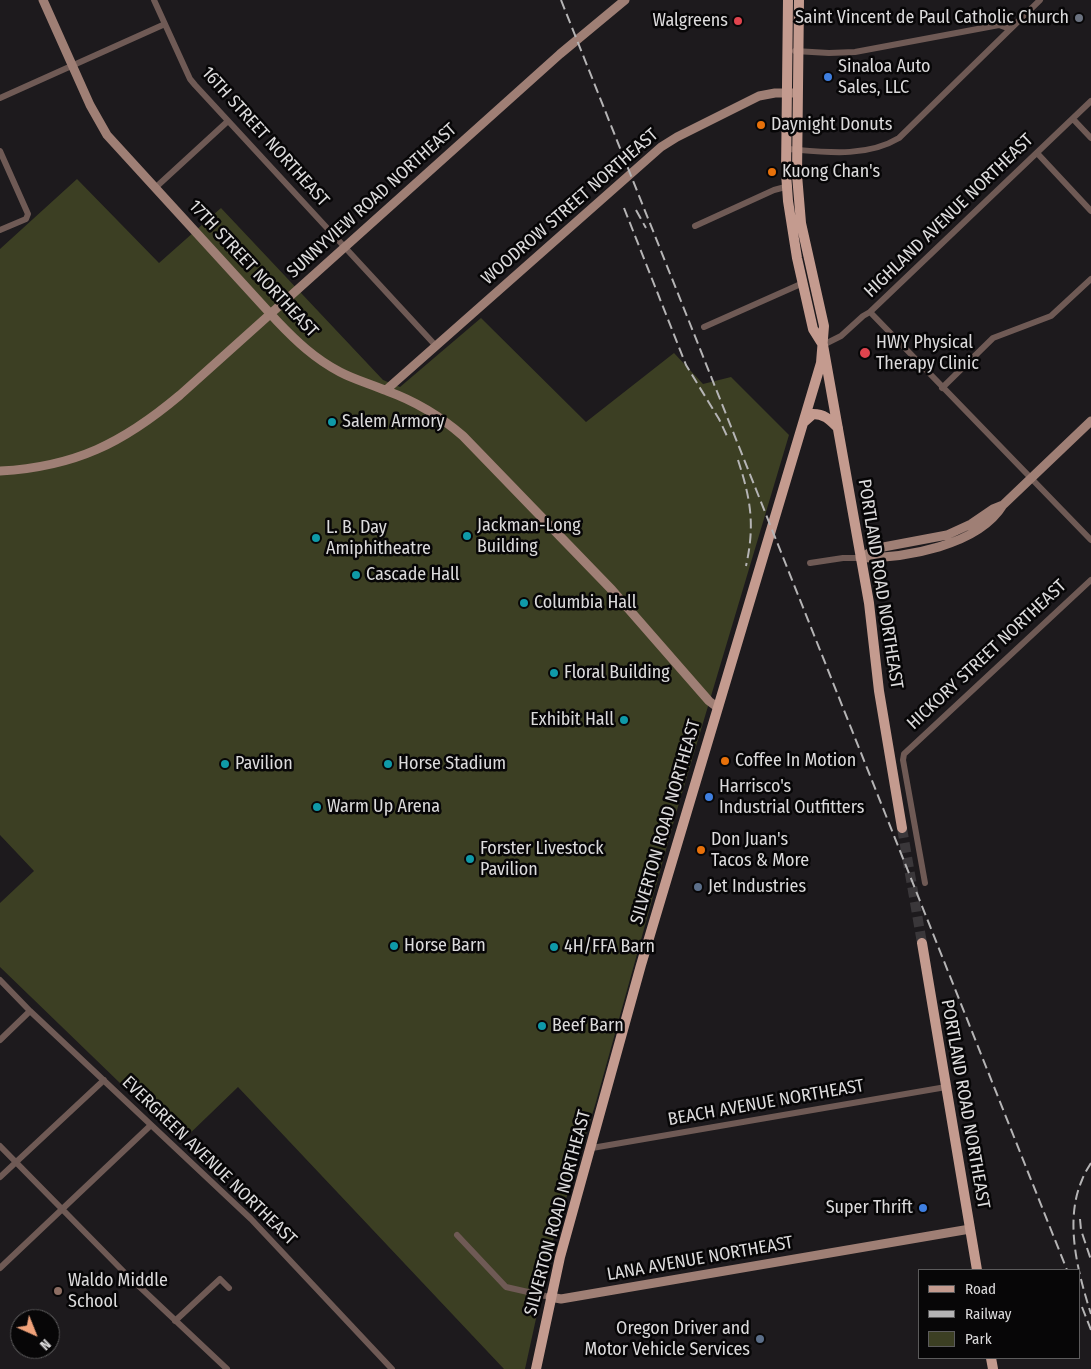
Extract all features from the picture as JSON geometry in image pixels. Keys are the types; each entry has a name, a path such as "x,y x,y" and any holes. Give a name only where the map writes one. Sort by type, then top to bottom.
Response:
{"main road":[{"name":"17TH STREET NORTHEAST","path":"43,0 102,128 270,314 297,342 325,363 361,382 407,399 449,424 470,442 612,590 709,701 717,707"},
{"name":"SUNNYVIEW ROAD NORTHEAST","path":"0,471 40,467 75,458 100,449 132,432 157,415 560,54 625,0"},
{"path":"788,0 793,93 792,149 787,186 793,234 803,283 814,329 824,345"},
{"path":"792,51 799,0"},
{"name":"WOODROW STREET NORTHEAST","path":"386,390 660,147 752,99 767,94 793,93"},
{"path":"792,149 802,223 824,326 824,345"},
{"name":"SILVERTON ROAD NORTHEAST","path":"536,1369 550,1297 641,965 819,370 824,345"},
{"name":"PORTLAND ROAD NORTHEAST","path":"824,345 869,603 880,691 902,828"},
{"path":"803,424 813,414 819,414 828,418 838,429"},
{"path":"860,558 880,558 939,547 968,536 985,526 998,514 1003,505 1091,421"},
{"name":"PORTLAND ROAD NORTHEAST","path":"922,943 977,1269"},
{"name":"LANA AVENUE NORTHEAST","path":"550,1297 559,1299 970,1229"}],"street":[{"name":"16TH STREET NORTHEAST","path":"154,0 190,79 436,346"},
{"path":"792,149 861,152 888,145 899,138 1040,0"},
{"path":"0,98 165,24"},
{"path":"792,51 855,52 999,25 1010,29"},
{"name":"HIGHLAND AVENUE NORTHEAST","path":"824,345 841,336 870,312 1091,101"},
{"path":"1073,119 1091,138"},
{"path":"155,188 228,121"},
{"path":"0,151 28,212 27,216 21,221 0,230"},
{"path":"1037,153 1091,210"},
{"path":"695,226 774,190 787,186 798,186"},
{"path":"942,388 993,338 1051,316 1091,279"},
{"path":"704,327 803,283"},
{"path":"870,312 1091,540"},
{"path":"810,564 843,558 860,558"},
{"name":"HICKORY STREET NORTHEAST","path":"925,883 903,760 904,754 1091,580"},
{"name":"EVERGREEN AVENUE NORTHEAST","path":"0,980 30,1011 251,1219 392,1369"},
{"path":"0,1040 30,1011"},
{"path":"0,1177 104,1080"},
{"name":"BEACH AVENUE NORTHEAST","path":"592,1148 946,1087"},
{"path":"0,1268 152,1125"},
{"path":"0,1146 62,1211 227,1369"},
{"name":"LANA AVENUE NORTHEAST","path":"457,1235 506,1287 550,1297"},
{"path":"175,1321 220,1279 229,1288"}],"green space":[{"path":"77,179 159,263 221,208 383,380 400,387 481,318 586,422 674,353 703,384 731,377 789,435 677,810 596,1102 553,1241 525,1369 504,1369 238,1087 181,1142 0,967 0,903 34,871 0,835 0,249"}],"tunnel":[{"path":"902,828 922,943"}],"railway":[{"path":"561,0 1067,1269"},
{"path":"624,208 686,365 719,419 727,436"},
{"path":"636,210 646,228"},
{"path":"738,460 749,500 751,525 746,566"},
{"path":"1079,1269 1075,1247 1074,1212 1083,1178 1091,1163"},
{"path":"1080,1219 1081,1230 1091,1260"},
{"path":"1081,1278 1091,1314"},
{"path":"1082,1307 1091,1330"}],"place":[{"name":"Saint Vincent de Paul Catholic Church","path":"1079,18"},
{"name":"Walgreens","path":"738,21"},
{"name":"Sinaloa Auto Sales, LLC","path":"828,77"},
{"name":"Daynight Donuts","path":"761,125"},
{"name":"Kuong Chan's","path":"772,172"},
{"name":"HWY Physical Therapy Clinic","path":"865,353"},
{"name":"Salem Armory","path":"332,422"},
{"name":"Jackman-Long Building","path":"467,536"},
{"name":"L. B. Day Amiphitheatre","path":"316,538"},
{"name":"Cascade Hall","path":"356,575"},
{"name":"Columbia Hall","path":"524,603"},
{"name":"Floral Building","path":"554,673"},
{"name":"Exhibit Hall","path":"624,720"},
{"name":"Coffee In Motion","path":"725,761"},
{"name":"Pavilion","path":"225,764"},
{"name":"Horse Stadium","path":"388,764"},
{"name":"Harrisco's Industrial Outfitters","path":"709,797"},
{"name":"Warm Up Arena","path":"317,807"},
{"name":"Don Juan's Tacos & More","path":"701,850"},
{"name":"Forster Livestock Pavilion","path":"470,859"},
{"name":"Jet Industries","path":"698,887"},
{"name":"Horse Barn","path":"394,946"},
{"name":"4H/FFA Barn","path":"554,947"},
{"name":"Beef Barn","path":"542,1026"},
{"name":"Super Thrift","path":"923,1208"},
{"name":"Waldo Middle School","path":"58,1291"},
{"name":"Oregon Driver and Motor Vehicle Services","path":"760,1339"}]}
